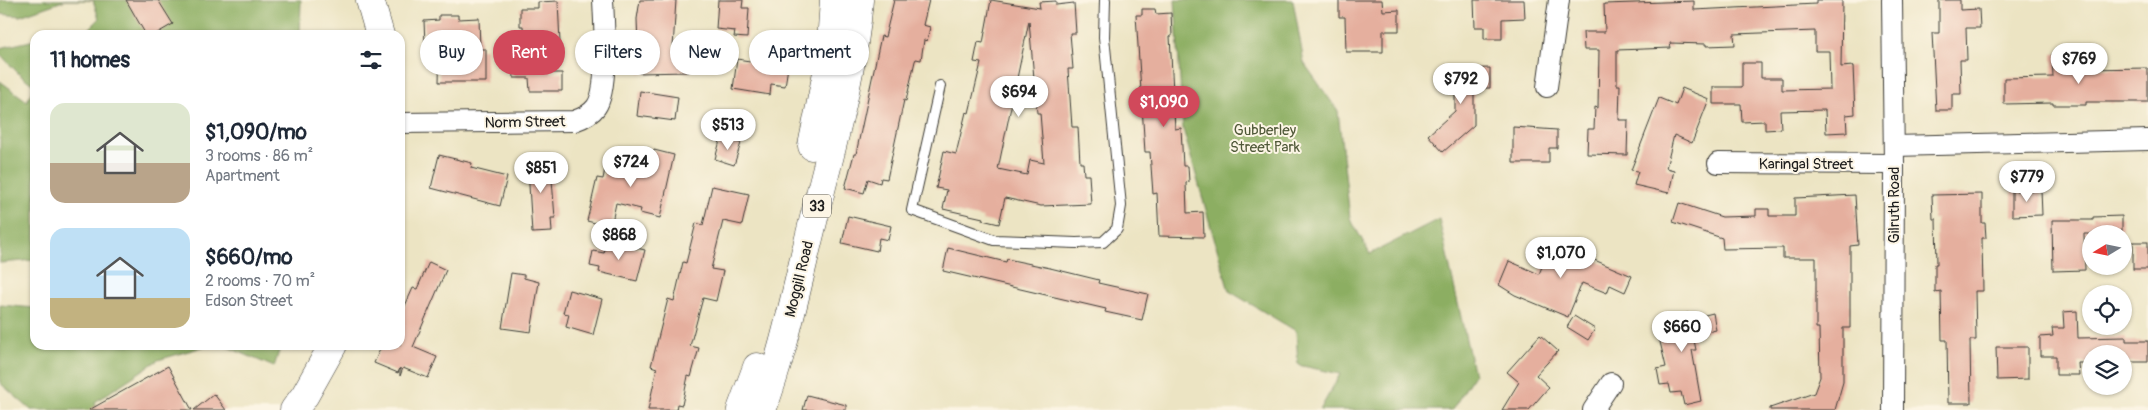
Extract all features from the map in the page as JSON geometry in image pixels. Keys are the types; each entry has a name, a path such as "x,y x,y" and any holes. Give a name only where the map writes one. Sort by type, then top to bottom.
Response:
{"main road":[{"path":"370,0 379,30"},
{"name":"Moggill Road","path":"741,410 762,349 819,115 830,58 834,0"},
{"name":"Moggill Road","path":"762,410 779,359 825,172 854,46 858,0"},
{"path":"294,410 330,350"}],"street":[{"name":"Norm Street","path":"405,123 574,121 586,117 597,106 602,91 605,35 602,0"},
{"path":"1547,87 1559,0"},
{"name":"Gilruth Road","path":"1892,0 1894,155 1893,410"},
{"name":"Karingal Street","path":"1718,163 2148,140"},
{"path":"1594,410 1610,383"}],"lane":[{"path":"940,86 912,210 994,240 1076,244 1103,242 1117,229 1121,206 1104,37 1105,0"}],"green space":[{"path":"0,0 66,0 20,16 0,14"},
{"path":"93,0 301,0 300,30 88,30 99,19"},
{"name":"Gubberley Street Park","path":"1175,0 1293,0 1304,63 1338,111 1350,218 1370,254 1439,219 1474,375 1452,410 1320,410 1340,374 1298,365 1296,331 1229,291 1183,129"},
{"path":"30,41 30,82 19,74 0,54 0,48"},
{"path":"0,81 27,101 30,95 30,260 0,263"},
{"path":"0,305 30,308 30,350 192,350 158,360 95,402 98,410 31,410 0,383"},
{"path":"235,350 279,350 274,367"}],"building":[{"path":"126,0 158,0 173,24 163,30 143,30"},
{"path":"640,0 676,0 674,30 670,30 670,72 660,73 660,30 637,30"},
{"path":"718,0 743,0 742,8 749,8 747,38 739,37 739,30 716,29"},
{"path":"894,0 929,0 923,25 930,27 927,41 924,40 921,60 916,59 915,61 906,101 904,100 887,179 881,178 880,183 868,179 864,193 845,188 854,154 856,154 881,36 885,37"},
{"path":"991,0 1040,8 1039,2 1056,1 1056,5 1074,3 1076,33 1070,33 1073,69 1068,69 1072,127 1078,127 1080,163 1083,163 1084,175 1089,175 1091,204 1041,206 1005,198 999,224 982,220 983,218 943,209 947,190 936,188 944,151 956,154 966,112 969,113 981,63 974,62 978,42 983,43","holes":["1029,21 1037,113 1040,113 1044,163 1030,160 1027,175 998,169"]},
{"path":"1339,0 1382,0 1383,11 1399,10 1399,31 1383,31 1383,52 1346,52 1345,17 1339,17"},
{"path":"1474,0 1524,0 1525,18 1502,19 1502,39 1484,39 1484,27 1475,27"},
{"path":"1816,0 1842,0 1841,67 1853,66 1855,114 1846,115 1847,132 1826,133 1825,110 1780,111 1781,129 1765,130 1765,121 1742,122 1741,104 1713,104 1713,87 1742,87 1742,63 1761,63 1761,78 1782,78 1782,90 1830,89 1829,51 1815,51 1815,31 1734,34 1735,45 1706,46 1706,44 1670,43 1671,48 1617,50 1617,85 1620,85 1619,120 1628,120 1627,155 1587,154 1588,129 1594,129 1595,107 1598,108 1599,50 1584,50 1583,32 1605,32 1604,4 1694,1 1694,10 1816,4"},
{"path":"1939,0 1960,0 1960,10 1979,9 1980,28 1966,28 1967,60 1960,60 1961,94 1952,94 1952,110 1936,110 1932,33 1939,33"},
{"path":"558,1 559,30 523,30 523,26 520,26 520,8 538,8 538,2"},
{"path":"1142,9 1155,9 1156,14 1171,13 1172,36 1170,36 1175,129 1181,128 1183,166 1188,166 1189,182 1186,183 1187,213 1203,212 1204,237 1159,236 1157,193 1153,194 1150,152 1145,152 1136,15 1142,15"},
{"path":"439,15 458,15 458,19 479,18 479,30 424,30 424,21 439,20"},
{"path":"483,49 486,49 486,82 439,82 439,75 483,75"},
{"path":"2052,54 2074,54 2074,67 2085,67 2085,69 2148,68 2148,102 2086,102 2086,105 2053,105 2053,103 2004,104 2004,78 2053,77"},
{"path":"739,59 749,61 749,75 787,75 785,86 771,84 770,95 733,89 735,75 739,75"},
{"path":"1490,68 1490,88 1474,88 1474,125 1443,152 1428,135 1455,111 1455,89 1450,89 1449,69"},
{"path":"514,75 562,75 562,91 530,91 529,78 514,78"},
{"path":"1682,88 1709,99 1692,143 1674,135 1666,168 1674,170 1669,193 1634,185 1638,171 1631,170 1659,98 1676,105"},
{"path":"640,91 678,97 675,121 637,116"},
{"path":"1513,127 1557,130 1557,148 1549,148 1549,163 1513,163"},
{"path":"721,137 741,143 734,165 715,159"},
{"path":"654,150 674,155 660,218 640,213 641,209 616,203 611,227 587,221 597,178 603,179 607,159 650,169"},
{"path":"550,154 555,218 551,218 552,232 532,233 528,169 532,155"},
{"path":"439,155 472,163 471,168 507,177 500,206 431,188"},
{"path":"712,186 749,194 742,225 723,221 711,269 723,271 716,301 703,298 690,346 699,348 691,377 688,376 682,405 677,404 676,410 648,410 657,368 651,366 668,299 674,301 683,262 686,263 696,223 703,225"},
{"path":"2041,190 2042,215 2012,216 2012,191"},
{"path":"1982,194 1982,223 1985,223 1986,238 1982,238 1983,291 1975,291 1976,340 1970,340 1971,403 1948,403 1947,340 1942,340 1941,291 1935,292 1935,264 1937,264 1936,219 1933,219 1932,195"},
{"path":"1855,195 1858,245 1850,246 1850,328 1843,328 1843,382 1835,410 1770,410 1770,408 1814,393 1820,377 1819,328 1816,328 1816,258 1783,258 1783,248 1723,249 1722,238 1673,222 1679,203 1722,217 1756,216 1756,209 1769,209 1769,216 1795,216 1795,198"},
{"path":"848,216 891,226 888,240 879,238 877,251 842,243"},
{"path":"2122,216 2122,225 2082,225 2082,270 2053,271 2052,220 2093,220 2093,217"},
{"path":"607,241 645,250 637,281 599,272 600,268 590,266 593,251 604,253"},
{"path":"1552,242 1632,276 1625,292 1610,285 1607,293 1582,283 1568,317 1515,295 1499,285 1509,261 1539,274"},
{"path":"2133,242 2148,242 2148,269 2133,269"},
{"path":"948,248 1006,262 1007,259 1050,268 1099,280 1098,283 1148,294 1142,320 1105,312 1106,309 943,271"},
{"path":"429,262 446,270 413,347 437,357 428,378 403,368 400,376 400,368 398,373 374,363 380,350 405,350 405,306 413,288 417,289"},
{"path":"511,273 524,275 524,278 539,282 531,332 502,328"},
{"path":"569,290 602,299 593,335 566,327 569,314 563,313"},
{"path":"2077,311 2078,338 2126,337 2126,341 2148,341 2148,362 2132,362 2132,345 2082,345 2082,363 2078,363 2079,375 2056,375 2056,356 2040,356 2040,337 2053,336 2052,328 2064,328 2063,312"},
{"path":"1688,313 1689,319 1713,313 1716,330 1693,335 1696,350 1692,350 1701,401 1684,405 1681,392 1671,393 1669,384 1660,385 1657,369 1666,367 1655,321"},
{"path":"1574,316 1595,329 1588,340 1567,327"},
{"path":"1540,335 1558,351 1536,375 1549,387 1529,410 1502,410 1519,382 1507,372"},
{"path":"1996,347 2028,347 2028,379 1997,380"},
{"path":"168,366 192,410 89,410"},
{"path":"214,394 226,410 194,410"},
{"path":"807,395 846,405 846,410 803,410"}]}
